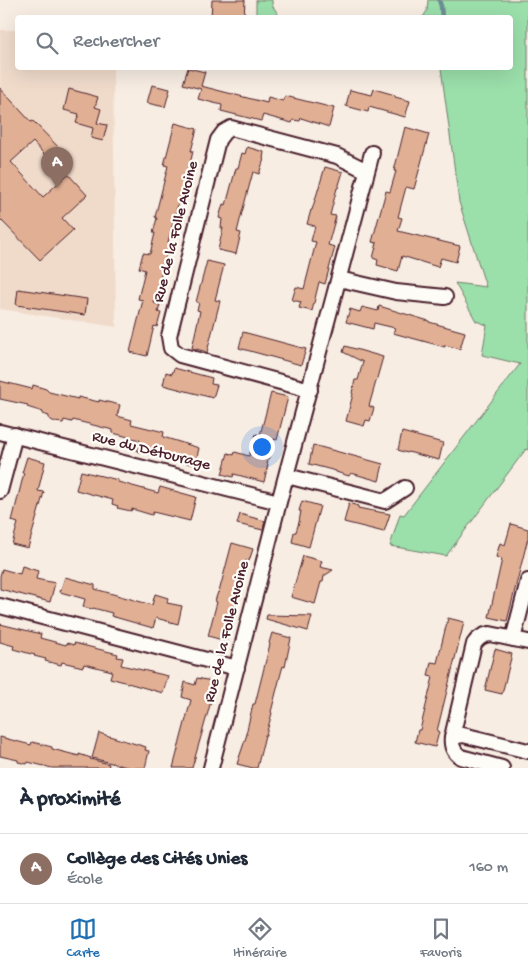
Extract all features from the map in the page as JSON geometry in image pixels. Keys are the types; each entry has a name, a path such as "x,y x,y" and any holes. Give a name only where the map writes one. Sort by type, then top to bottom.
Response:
{"street":[{"name":"Rue de la Folle Avoine","path":"310,390 180,355 171,348 169,336 218,140 224,132 231,128 337,156 367,171"},
{"name":"Rue de la Folle Avoine","path":"211,768 279,502 372,153"},
{"path":"338,279 396,292 445,297"},
{"name":"Rue du Détourage","path":"0,432 279,502"},
{"path":"0,491 15,436"},
{"path":"287,476 385,501 405,488"},
{"path":"513,639 528,581"},
{"path":"0,606 237,668"},
{"path":"502,768 460,757 456,754 452,745 452,737 474,644 478,638 490,634 528,642"},
{"path":"452,737 463,735 528,751"}],"shaded area":[{"path":"0,30 15,30 15,70 113,70 116,327 0,309"}],"green space":[{"path":"256,0 272,0 272,5 279,15 256,15"},
{"path":"428,0 528,0 528,450 526,449 446,556 390,546 400,514 404,515 520,364 482,355 487,325 476,321 455,283 486,287 459,202 441,70 513,70 513,15 424,15 427,11"}],"building":[{"path":"212,0 245,0 244,15 211,15"},
{"path":"187,70 196,70 205,72 201,86 267,103 268,97 283,101 285,96 334,108 329,127 301,118 300,121 293,120 292,123 263,115 261,121 221,111 222,105 198,99 201,89 183,84"},
{"path":"152,85 170,89 165,107 147,103"},
{"path":"0,88 31,122 33,121 65,154 54,165 33,142 11,162 43,197 68,174 87,195 62,218 73,230 40,260 0,219"},
{"path":"69,89 98,97 95,107 101,109 97,123 107,125 103,141 91,138 93,128 76,123 79,114 64,110"},
{"path":"374,89 410,101 405,117 369,107 368,112 346,106 350,90 372,95"},
{"path":"175,123 197,129 185,187 183,194 181,193 168,242 172,243 169,255 166,255 154,303 160,305 158,312 161,313 157,327 154,326 147,356 130,352 143,300 138,299 145,270 139,268 143,253 150,254 155,233 153,233 157,218 155,217 168,166 164,165"},
{"path":"405,127 429,134 414,189 406,187 398,217 402,218 398,231 460,246 456,262 441,258 438,267 402,256 398,271 377,265 378,260 373,258 377,243 372,242 386,191 390,192"},
{"path":"247,147 264,152 264,159 259,174 253,172 237,232 241,233 236,254 218,250 223,228 221,228 222,219 219,218 223,204 226,205 236,168 238,168 242,153 245,154"},
{"path":"325,167 343,172 330,215 336,216 328,245 335,247 325,284 319,282 312,311 299,308 301,302 292,300 296,287 304,289 316,242 311,241 315,226 307,224"},
{"path":"207,261 224,265 215,300 220,301 207,352 192,348 200,311 197,310 199,303 196,302"},
{"path":"18,289 87,299 85,315 16,305"},
{"path":"379,306 465,332 460,349 445,345 445,347 393,333 395,328 374,323 373,329 346,322 350,309 360,312 362,307 378,311"},
{"path":"243,332 306,349 301,365 239,348"},
{"path":"345,346 383,357 369,406 374,408 370,421 366,420 364,426 346,421 355,380 358,380 363,362 343,352"},
{"path":"174,368 212,378 211,384 217,385 213,398 163,385 166,372 172,374"},
{"path":"0,381 32,389 33,385 46,389 49,392 78,399 78,397 120,405 117,416 132,420 131,424 164,432 163,437 199,448 195,465 137,451 140,440 113,433 113,430 73,420 72,422 64,420 63,423 55,422 49,419 49,416 42,414 43,412 27,407 28,405 0,399"},
{"path":"271,393 288,397 277,440 274,439 264,482 234,474 233,477 222,474 228,453 234,455 235,452 249,456 256,434 260,435"},
{"path":"402,432 443,443 439,460 398,450"},
{"path":"313,445 383,464 379,481 351,473 349,476 309,464"},
{"path":"27,457 45,462 38,491 44,492 28,548 12,544 18,523 12,521"},
{"path":"81,471 118,480 118,482 158,493 160,487 196,497 190,521 153,512 152,515 132,509 131,511 117,508 118,506 112,504 113,500 76,490"},
{"path":"302,501 320,506 309,547 292,542 299,522 301,511 299,511"},
{"path":"349,503 358,506 358,508 390,514 384,532 344,522"},
{"path":"240,514 265,521 263,530 237,524"},
{"path":"511,524 528,529 528,538 507,621 489,617 502,559 496,557 500,543 505,545"},
{"path":"232,543 253,549 249,561 245,561 241,580 243,581 227,630 229,631 226,641 208,636 217,602 215,601"},
{"path":"303,556 322,561 320,567 333,570 324,576 315,604 291,597"},
{"path":"22,566 38,571 36,579 55,583 50,602 0,589 2,569 20,574"},
{"path":"65,577 95,585 95,589 152,605 155,594 168,598 167,603 182,606 178,624 156,618 153,628 111,616 112,613 83,607 85,599 60,592"},
{"path":"267,615 312,616 308,631 266,619"},
{"path":"448,618 464,622 437,731 439,732 435,747 415,742 418,730 420,730 433,677 428,676 431,662 437,663"},
{"path":"0,624 41,634 40,638 66,645 67,643 74,645 74,643 118,654 117,657 123,658 121,665 168,676 163,693 110,678 112,671 84,664 83,667 62,662 61,665 13,649 14,646 0,642"},
{"path":"272,633 291,638 285,667 283,666 281,673 257,768 253,768 237,764 247,734"},
{"path":"495,649 512,654 502,694 485,690"},
{"path":"197,678 216,682 192,768 173,768 191,700 182,697 185,682 195,685"},
{"path":"99,733 146,747 145,750 149,751 145,768 131,768 92,758"},
{"path":"0,737 31,745 32,742 79,756 79,754 109,764 108,768 52,768 28,762 27,764 18,762 18,760 0,756"}],"waterway":[{"path":"439,0 442,15"}],"place":[{"name":"Collège des Cités Unies","path":"57,188"}]}
